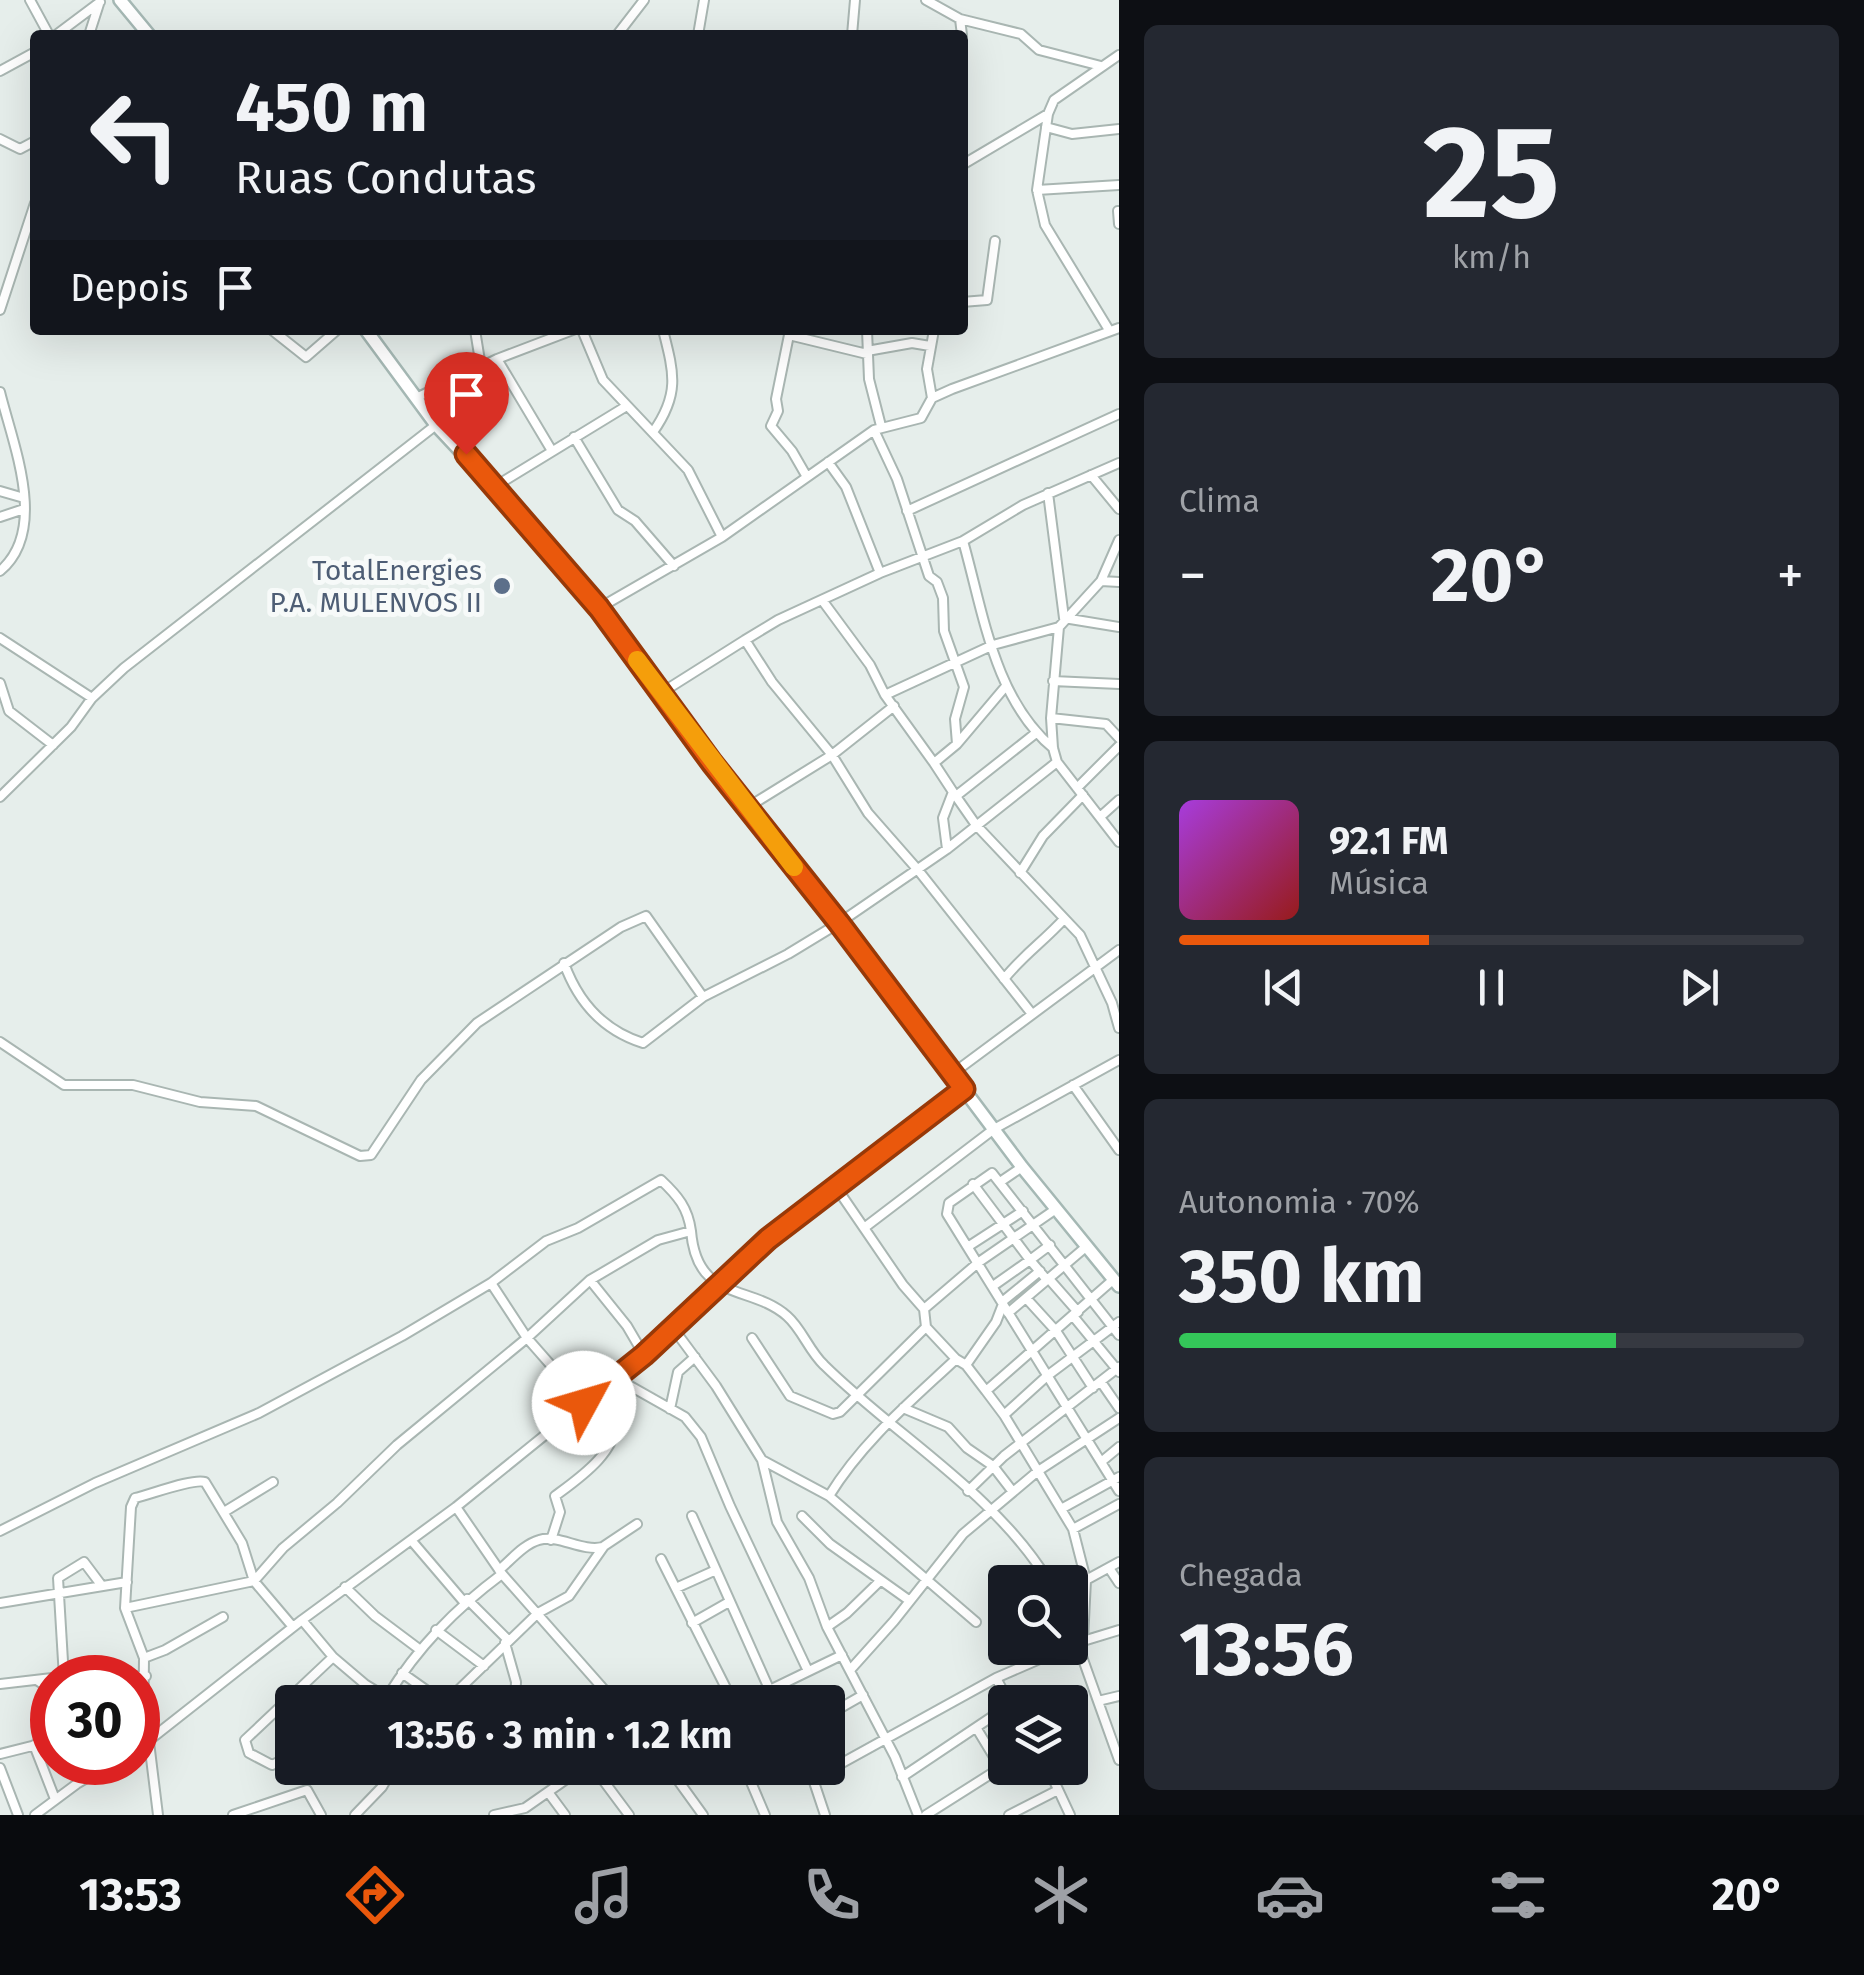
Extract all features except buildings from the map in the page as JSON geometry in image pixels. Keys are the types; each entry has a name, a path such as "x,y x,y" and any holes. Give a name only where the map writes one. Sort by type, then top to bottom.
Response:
{"street":[{"path":"30,0 49,30"},
{"path":"120,0 145,30"},
{"path":"621,30 644,0"},
{"path":"699,30 704,0"},
{"path":"852,30 855,0"},
{"path":"926,0 960,19 1013,31 1039,50 1101,66"},
{"path":"59,30 100,1"},
{"path":"91,30 100,1"},
{"path":"960,19 961,30"},
{"path":"0,71 30,55"},
{"path":"932,398 1114,329 1045,225 1037,190 1048,114 1060,95 1119,55"},
{"path":"0,62 10,65"},
{"path":"968,161 1048,114"},
{"path":"1046,127 1072,134 1119,129"},
{"path":"0,140 20,148 30,144"},
{"path":"1037,190 1119,184"},
{"path":"1118,211 1119,224"},
{"path":"0,310 30,218"},
{"path":"968,302 987,300 995,242"},
{"path":"278,335 306,357 331,335"},
{"path":"370,335 436,425 599,608 1022,1166 1116,1282 986,1391"},
{"path":"476,335 481,367"},
{"path":"416,398 561,335"},
{"path":"584,335 603,380 688,470 722,537"},
{"path":"653,432 668,412 672,396 673,371 664,335"},
{"path":"789,335 776,399 778,411 770,426 792,451 807,477"},
{"path":"797,335 867,352 912,343 930,346"},
{"path":"867,335 878,428 929,576 937,582 943,598 944,631 964,692 955,719 956,744"},
{"path":"599,608 722,537 878,428 921,418 932,398 927,369 933,335"},
{"path":"496,360 552,451"},
{"path":"0,392 24,498 24,535 18,552 0,572"},
{"path":"494,486 625,407"},
{"path":"907,511 1119,414"},
{"path":"0,796 124,668 436,425"},
{"path":"574,437 614,504 674,566"},
{"path":"828,462 846,487 880,573"},
{"path":"662,693 745,640 822,600 963,541 1048,494 1119,463"},
{"path":"1092,475 1119,509"},
{"path":"0,491 24,498"},
{"path":"1048,494 1062,622 1052,681 1052,748 1057,762 1119,842"},
{"path":"0,517 24,509"},
{"path":"1062,622 1101,581 1119,540"},
{"path":"963,541 1006,686 1036,733 1052,748"},
{"path":"1101,581 1119,582"},
{"path":"822,600 976,825 1080,935 1112,1003 1119,1028"},
{"path":"885,695 993,644 1062,622 1119,627"},
{"path":"0,654 1,639 92,698"},
{"path":"745,640 772,682 832,755 868,813 1032,1014"},
{"path":"1052,681 1119,684"},
{"path":"0,683 4,712 52,746"},
{"path":"934,764 1006,686"},
{"path":"748,807 832,755 894,706"},
{"path":"1051,718 1106,724 1119,738"},
{"path":"947,850 943,818 955,794 1036,733"},
{"path":"1020,873 1043,836 1119,746"},
{"path":"564,963 575,991 594,1014 624,1036 642,1043 703,997 788,954 918,870 1057,762"},
{"path":"1100,817 1119,800"},
{"path":"0,1042 64,1085 133,1085 200,1102 256,1106 367,1156 374,1152 421,1080 477,1023 621,927 646,916 703,997"},
{"path":"1004,979 1031,947 1064,920"},
{"path":"952,1074 1119,950"},
{"path":"864,1228 994,1129 1119,1060"},
{"path":"1073,1085 1119,1150"},
{"path":"160,1733 302,1620 456,1508 644,1355 768,1239 964,1089"},
{"path":"1000,1182 1022,1166"},
{"path":"1004,1415 1047,1376 1072,1356 1117,1328 990,1173 946,1208 1030,1352 1047,1376 1101,1462 1116,1479 1119,1491"},
{"path":"0,1532 95,1483 258,1413 402,1336 491,1282 546,1240 578,1228 662,1180 681,1200 694,1250 718,1286 783,1313 824,1366 991,1512 1026,1546 1038,1565"},
{"path":"968,1491 1023,1441 1118,1369 973,1184"},
{"path":"836,1187 924,1309 926,1327 966,1365 1023,1441 1074,1528 1083,1565"},
{"path":"924,1309 979,1262 1056,1209"},
{"path":"968,1246 1024,1211"},
{"path":"125,1608 254,1581 284,1548 590,1280 658,1240 691,1231"},
{"path":"994,1286 1050,1245"},
{"path":"1005,1306 1026,1298 1087,1246"},
{"path":"966,1365 1005,1306 1040,1272"},
{"path":"590,1280 627,1326 644,1355"},
{"path":"491,1282 527,1338 588,1400 615,1417 616,1429 603,1453 580,1478 555,1496 560,1512 550,1540"},
{"path":"1026,1298 1119,1408"},
{"path":"752,1338 796,1399 836,1413 926,1327"},
{"path":"674,1328 762,1460 777,1522 809,1578 827,1627 886,1739 918,1815"},
{"path":"670,1409 678,1372 695,1357"},
{"path":"828,1496 851,1460 887,1421 956,1359"},
{"path":"616,1378 685,1417 701,1437 808,1671"},
{"path":"902,1408 944,1425 993,1466 1013,1492"},
{"path":"851,1668 963,1534 1038,1471 1119,1418"},
{"path":"1101,1462 1119,1447"},
{"path":"762,1460 828,1496 976,1622"},
{"path":"143,1655 125,1608 131,1507 136,1498 199,1479 206,1482 242,1544 254,1581 293,1627"},
{"path":"1061,1509 1116,1479"},
{"path":"224,1512 273,1482"},
{"path":"1074,1528 1119,1504"},
{"path":"456,1508 500,1572 600,1685"},
{"path":"692,1516 770,1685"},
{"path":"802,1516 830,1544 910,1601"},
{"path":"463,1685 538,1613 568,1596 604,1546 637,1524"},
{"path":"411,1540 506,1642 516,1685"},
{"path":"397,1685 402,1672 436,1630 532,1543 550,1540 586,1550 604,1546"},
{"path":"660,1559 724,1685"},
{"path":"59,1655 59,1576 84,1562 102,1586"},
{"path":"1088,1579 1119,1562"},
{"path":"1109,1568 1119,1583"},
{"path":"676,1588 716,1570"},
{"path":"827,1627 880,1581"},
{"path":"0,1603 127,1582"},
{"path":"346,1588 419,1649"},
{"path":"692,1623 730,1602"},
{"path":"152,1655 222,1617"},
{"path":"302,1620 334,1657 366,1685"},
{"path":"436,1630 484,1666"},
{"path":"1088,1640 1119,1630"},
{"path":"781,1685 842,1656"},
{"path":"304,1685 334,1657"},
{"path":"845,1761 1026,1665"},
{"path":"1083,1665 1119,1760"},
{"path":"402,1672 421,1685"},
{"path":"996,1678 999,1685"},
{"path":"0,1684 30,1682"},
{"path":"845,1706 862,1696"},
{"path":"1098,1702 1119,1696"},
{"path":"275,1711 244,1740 249,1753 275,1764"},
{"path":"902,1777 988,1720"},
{"path":"926,1815 998,1770 977,1729"},
{"path":"0,1754 30,1746"},
{"path":"0,1768 18,1815"},
{"path":"50,1785 56,1799"},
{"path":"35,1815 75,1785"},
{"path":"151,1785 158,1815"},
{"path":"355,1815 383,1785"},
{"path":"494,1815 521,1810 558,1785"},
{"path":"606,1785 627,1814"},
{"path":"681,1785 703,1815"},
{"path":"752,1785 765,1815"},
{"path":"815,1785 825,1815"},
{"path":"1056,1785 1070,1815"},
{"path":"233,1815 307,1790 321,1815"},
{"path":"1009,1815 1058,1790"},
{"path":"548,1792 565,1815"}],"slow traffic":[{"path":"637,660 794,867"}],"place":[{"name":"TotalEnergies P.A. MULENVOS II","path":"502,586"}],"route":[{"path":"466,454 599,608 712,763 964,1089 768,1239 644,1355 584,1403"}]}
